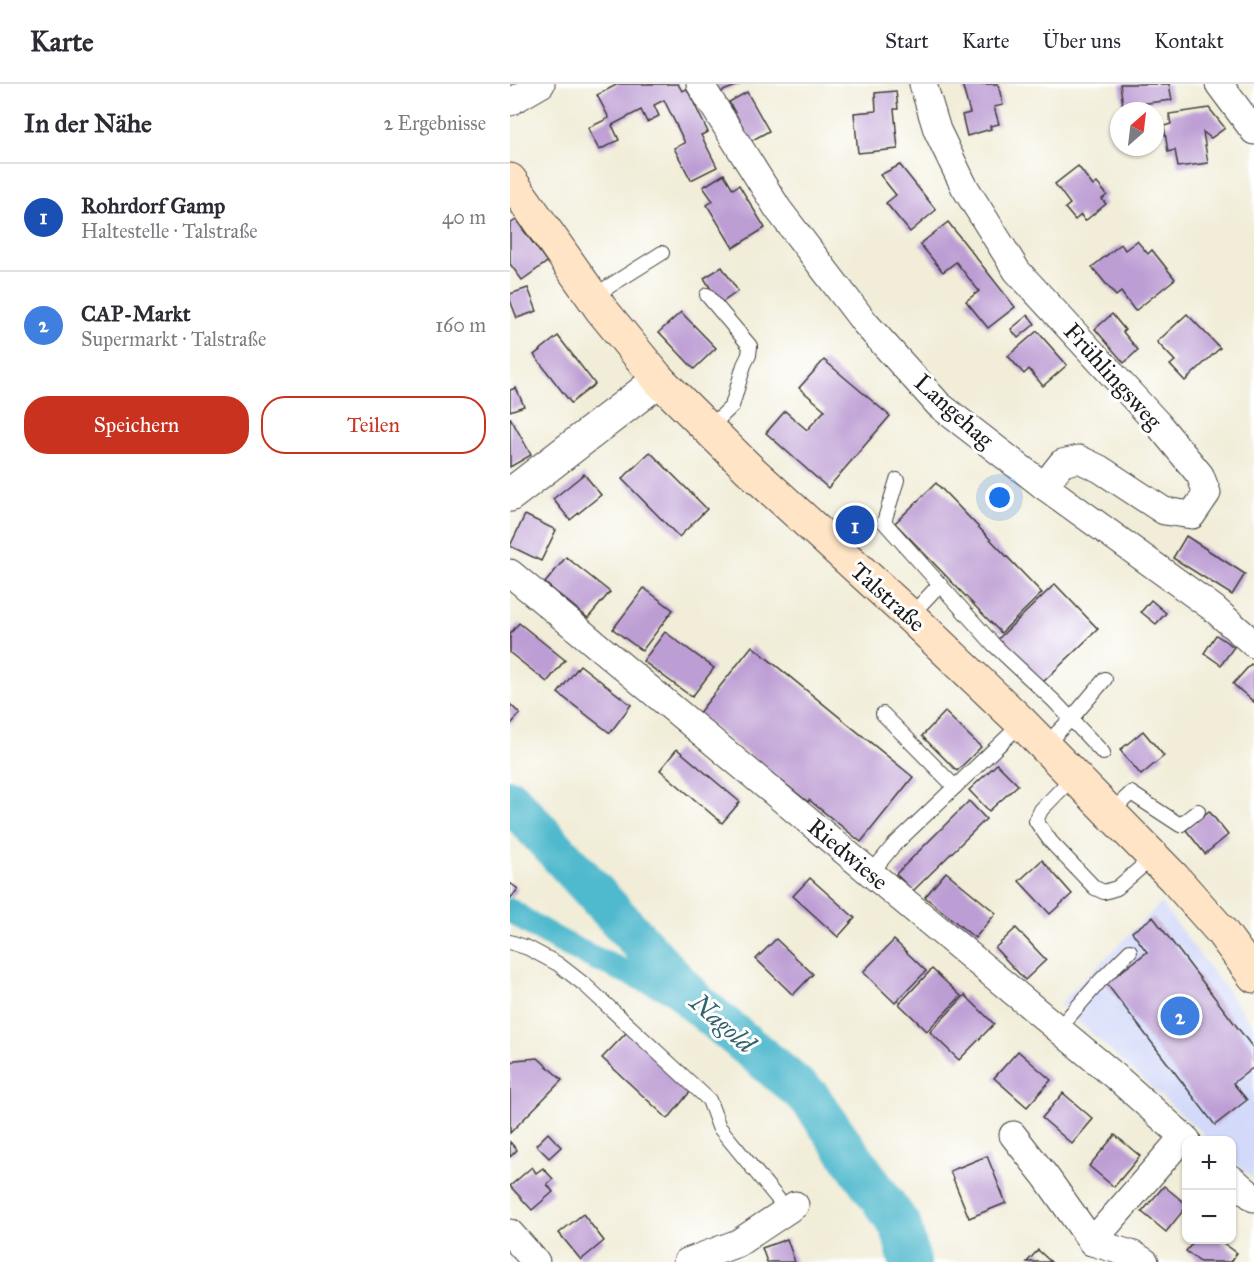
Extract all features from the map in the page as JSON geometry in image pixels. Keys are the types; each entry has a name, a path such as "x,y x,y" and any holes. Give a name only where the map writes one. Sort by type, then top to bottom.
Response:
{"main road":[{"name":"Talstraße","path":"510,180 592,297 659,380 831,546 910,616 1033,734 1153,857 1221,931 1254,976"}],"street":[{"path":"510,102 541,84"},
{"name":"Langehag","path":"700,84 778,209 865,322 939,405 1044,486 1213,608 1254,644"},
{"name":"Frühlingsweg","path":"923,84 937,130 964,186 1017,270 1165,432 1200,475 1207,494 1192,515 1164,511 1079,459 1062,463 1044,486"},
{"path":"1219,84 1254,131"},
{"path":"510,495 659,380"},
{"name":"Riedwiese","path":"510,573 1058,1029 1182,1136"},
{"path":"1013,1135 1092,1242 1134,1254 1145,1262"},
{"name":"Riedwiese","path":"1092,1242 1182,1142"},
{"path":"1236,1182 1254,1198"},
{"path":"687,1262 741,1252 791,1207"},
{"path":"510,1233 536,1262"}],"lane":[{"path":"592,297 662,253"},
{"path":"707,295 750,346 732,406 708,429"},
{"path":"897,480 884,522 994,645 1103,753"},
{"path":"910,616 940,584"},
{"path":"871,873 893,846 955,787 1033,734 1071,719 1105,679"},
{"path":"884,714 955,787"},
{"path":"1074,776 1041,810 1036,821 1051,842 1095,888 1104,892 1117,888 1153,857"},
{"path":"1110,813 1131,793 1180,825 1198,811"},
{"path":"510,942 528,948 558,964 585,985 710,1100 719,1127 791,1207"},
{"path":"1058,1029 1130,951"}],"shaded area":[{"path":"1161,903 1254,1027 1254,1180 1236,1164 1236,1136 1206,1136 1059,1004"}],"building":[{"path":"618,84 678,84 682,91 687,89 708,132 701,135 717,167 691,180 674,148 685,143 664,100 654,105 659,116 647,122 641,110 612,125 619,140 599,150 588,128 609,118 597,95"},
{"path":"715,84 741,84 718,93"},
{"path":"962,84 998,84 1003,105 994,107 999,124 990,126 991,129 967,136 962,115 970,113"},
{"path":"1120,84 1169,84 1172,100 1122,102"},
{"path":"896,91 898,109 894,109 898,149 858,153 854,113 876,111 875,93"},
{"path":"747,92 769,131 751,141 729,102"},
{"path":"1209,108 1225,128 1211,138 1203,132 1208,163 1178,167 1175,150 1168,152 1164,126 1171,124 1169,114"},
{"path":"900,165 936,210 910,232 886,203 896,195 880,175"},
{"path":"1078,166 1093,186 1097,183 1107,195 1102,199 1106,204 1085,221 1081,215 1075,220 1065,208 1070,204 1055,184"},
{"path":"724,174 733,189 739,185 765,228 733,248 707,205 713,201 703,187"},
{"path":"516,220 547,262 522,280 510,264 510,224"},
{"path":"948,222 1015,307 988,328 966,301 979,291 956,262 943,272 920,244"},
{"path":"1137,241 1148,254 1152,250 1175,279 1135,311 1121,292 1116,296 1092,267 1121,244 1125,250"},
{"path":"722,267 738,291 720,304 704,278"},
{"path":"528,288 537,311 517,318 510,294"},
{"path":"681,312 716,348 694,369 659,332"},
{"path":"1112,314 1138,350 1124,363 1095,329"},
{"path":"1187,314 1220,348 1185,381 1170,365 1175,361 1157,342"},
{"path":"1028,315 1035,324 1018,338 1011,329"},
{"path":"1037,331 1067,365 1043,386 1029,369 1024,374 1008,356"},
{"path":"558,336 595,384 571,403 534,355"},
{"path":"824,360 890,416 828,488 766,433 785,411 807,430 825,410 799,388"},
{"path":"516,388 524,406 510,411 510,390"},
{"path":"510,417 531,455 510,467"},
{"path":"650,452 707,509 679,537 622,479"},
{"path":"584,474 601,495 570,520 553,499"},
{"path":"936,483 1042,593 1001,633 895,523"},
{"path":"525,515 556,530 541,561 510,546"},
{"path":"1186,536 1245,574 1232,595 1173,558"},
{"path":"566,557 610,592 588,618 545,583"},
{"path":"1055,584 1098,629 1041,684 998,639"},
{"path":"644,588 673,610 642,651 613,629"},
{"path":"1151,600 1166,613 1156,624 1141,612"},
{"path":"519,623 565,660 547,682 510,653 510,634"},
{"path":"665,632 714,668 692,697 643,661"},
{"path":"1216,635 1234,647 1221,665 1204,653"},
{"path":"752,646 913,777 861,842 698,714"},
{"path":"1251,664 1254,666 1254,702 1233,684"},
{"path":"580,665 631,705 610,733 558,693"},
{"path":"510,704 520,714 510,725"},
{"path":"945,712 981,747 957,771 922,736"},
{"path":"1143,731 1164,756 1141,775 1120,750"},
{"path":"677,749 740,802 722,823 660,770"},
{"path":"997,764 1018,785 989,811 969,790"},
{"path":"969,801 986,819 913,891 896,874"},
{"path":"1209,811 1228,835 1205,854 1186,830"},
{"path":"1042,860 1072,894 1050,914 1019,881"},
{"path":"946,872 996,913 975,938 925,897"},
{"path":"810,878 855,918 838,937 793,896"},
{"path":"510,883 518,889 510,899"},
{"path":"1153,917 1254,1049 1254,1067 1233,1083 1247,1100 1215,1125 1106,983 1147,952 1132,932"},
{"path":"1016,928 1046,960 1025,980 995,948"},
{"path":"776,939 813,974 793,995 756,959"},
{"path":"894,940 926,971 895,1003 863,972"},
{"path":"932,969 961,996 927,1031 899,1004"},
{"path":"965,995 994,1024 959,1060 930,1032"},
{"path":"628,1031 693,1088 668,1119 602,1058"},
{"path":"1018,1051 1051,1080 1027,1107 994,1078"},
{"path":"538,1058 562,1080 510,1133 510,1065 515,1060"},
{"path":"1063,1093 1093,1119 1072,1144 1042,1118"},
{"path":"548,1133 561,1147 549,1158 536,1145"},
{"path":"1115,1135 1140,1156 1114,1187 1089,1166"},
{"path":"510,1142 517,1150 510,1157"},
{"path":"987,1156 1006,1203 969,1218 950,1171"},
{"path":"532,1167 536,1173 543,1168 553,1179 547,1184 553,1192 532,1210 510,1186"},
{"path":"1164,1186 1182,1201 1182,1212 1166,1232 1142,1212"},
{"path":"583,1214 604,1241 581,1260 559,1233"},
{"path":"787,1239 795,1262 767,1262 762,1248"},
{"path":"1192,1244 1225,1244 1237,1253 1231,1262 1200,1262 1186,1251"},
{"path":"1038,1250 1051,1262 1027,1262"}],"waterway":[{"name":"Nagold","path":"510,800 694,1001 809,1097 901,1227 910,1262"},
{"path":"510,910 576,949 694,1001"}],"place":[{"name":"Rohrdorf Gamp","path":"855,525"},
{"name":"CAP-Markt","path":"1180,1016"}]}
